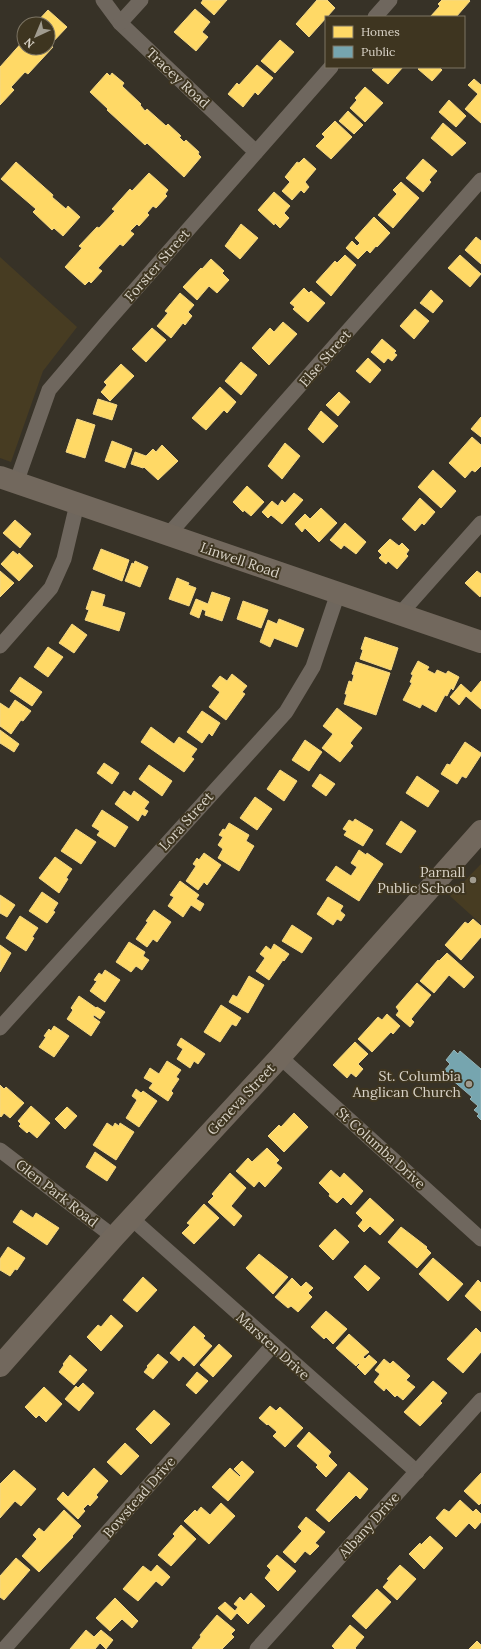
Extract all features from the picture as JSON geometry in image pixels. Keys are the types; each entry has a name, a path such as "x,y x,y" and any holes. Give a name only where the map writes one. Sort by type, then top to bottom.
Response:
{"main road":[{"name":"Linwell Road","path":"8,480 481,642"},
{"name":"Geneva Street","path":"0,1366 131,1218 280,1057 481,831"}],"street":[{"name":"Tracey Road","path":"103,0 120,23 256,152"},
{"path":"120,23 141,0"},
{"path":"376,16 390,0"},
{"name":"Forster Street","path":"8,480 49,390 330,68"},
{"name":"Else Street","path":"168,536 481,180"},
{"path":"0,646 51,588 64,559 77,504"},
{"path":"400,614 481,522"},
{"name":"Lora Street","path":"0,1028 286,712 313,667 338,594"},
{"name":"St Columba Drive","path":"280,1057 481,1239"},
{"name":"Glen Park Road","path":"0,1150 114,1237"},
{"name":"Marsten Drive","path":"131,1218 417,1472"},
{"name":"Bowstead Drive","path":"4,1649 273,1345"},
{"name":"Albany Drive","path":"258,1649 481,1400"}],"shaded area":[{"path":"0,257 77,327 43,371 11,462 0,458"},
{"name":"Parnall Public School","path":"481,864 481,924 450,896"}],"building: Homes":[{"path":"203,0 227,0 214,15 201,3"},
{"path":"317,0 327,0 335,8 328,16 325,16 325,19 309,37 296,24"},
{"path":"442,0 470,1 457,16 431,16 440,6 438,4"},
{"path":"195,9 210,22 202,32 208,37 196,51 174,32"},
{"path":"48,10 55,16 42,16"},
{"path":"56,17 67,27 56,39"},
{"path":"280,40 294,52 275,73 261,61"},
{"path":"16,49 16,56 45,56 28,74 25,72 11,87 14,90 0,105 0,67"},
{"path":"257,65 273,78 258,95 255,92 243,107 228,94 237,83 239,85"},
{"path":"374,68 402,68 388,84 372,70"},
{"path":"440,68 442,70 432,81 418,69"},
{"path":"107,73 110,76 112,73 124,83 122,86 141,104 140,105 145,111 147,109 166,126 168,124 181,136 179,137 184,142 186,140 199,152 198,154 201,157 184,177 147,143 145,145 90,92"},
{"path":"474,79 481,85 481,123 465,109 478,94 468,85"},
{"path":"365,87 383,103 365,122 350,108 357,100 355,98"},
{"path":"449,100 466,116 456,127 439,112"},
{"path":"348,111 363,125 354,134 339,121"},
{"path":"335,121 352,137 331,159 316,146 325,137 322,134"},
{"path":"443,123 466,143 452,156 431,138"},
{"path":"304,158 316,169 305,182 309,187 304,193 301,190 292,200 282,191 290,182 285,177 297,162 299,163"},
{"path":"423,159 437,171 429,180 431,182 423,192 406,178"},
{"path":"16,162 53,195 52,197 66,209 68,206 80,217 63,236 54,228 52,230 33,212 36,209 1,179"},
{"path":"149,173 168,190 165,194 167,196 156,208 153,206 147,213 149,215 139,226 137,224 130,231 134,234 123,246 120,244 98,268 102,271 91,283 89,281 85,285 65,267 82,248 79,246 115,211 112,209 130,189 132,191"},
{"path":"401,182 419,198 393,228 378,215 397,194 393,190"},
{"path":"274,192 290,206 284,213 289,218 280,228 275,223 274,225 258,210"},
{"path":"374,217 390,233 370,253 367,250 358,259 346,248 352,241 357,246 360,243 355,238"},
{"path":"241,224 258,238 240,259 225,246"},
{"path":"476,237 481,241 481,264 465,250"},
{"path":"345,255 356,265 331,296 316,282 335,261 337,263"},
{"path":"460,255 481,274 470,287 448,268"},
{"path":"211,259 224,271 222,273 229,280 217,293 209,286 197,300 183,287"},
{"path":"304,288 309,293 311,291 325,303 308,322 293,309 295,307 290,303"},
{"path":"431,290 443,301 433,313 420,303"},
{"path":"180,293 194,305 188,312 192,316 185,325 183,323 171,338 157,326 168,313 165,311"},
{"path":"415,309 429,321 414,339 400,326"},
{"path":"283,322 297,334 269,365 252,348 270,328 274,332"},
{"path":"152,328 166,340 146,362 132,349"},
{"path":"382,339 396,351 394,353 397,355 392,361 388,358 384,363 371,352"},
{"path":"368,358 381,370 370,383 356,371"},
{"path":"241,362 257,375 241,395 225,381"},
{"path":"121,364 134,376 110,401 101,392 107,385 104,382"},
{"path":"220,387 236,402 227,413 224,410 206,430 192,418"},
{"path":"339,392 350,402 338,416 326,405"},
{"path":"98,399 117,405 112,420 93,414"},
{"path":"321,411 338,426 323,443 308,429"},
{"path":"481,417 481,437 471,429"},
{"path":"77,419 95,425 85,458 66,452"},
{"path":"472,437 481,445 481,466 475,472 472,470 465,478 449,463"},
{"path":"112,441 132,449 125,468 105,461"},
{"path":"285,443 300,456 282,479 268,466"},
{"path":"162,445 178,461 158,480 144,467 131,464 135,452 146,456 153,449 156,452"},
{"path":"433,470 456,491 441,508 418,487"},
{"path":"247,486 264,502 251,516 244,510 243,512 233,502"},
{"path":"294,493 303,500 282,524 271,515 268,518 262,512 272,501 278,506 282,500 285,503"},
{"path":"420,498 435,512 424,525 422,523 415,531 402,519"},
{"path":"321,508 337,523 319,542 305,528 302,532 295,524 305,514 310,519"},
{"path":"15,520 31,534 20,548 3,533"},
{"path":"345,523 366,542 356,554 344,545 341,549 330,540"},
{"path":"390,539 399,546 402,543 409,550 406,554 408,556 397,569 388,561 386,564 379,558 382,555 378,551"},
{"path":"101,549 129,560 122,581 93,569"},
{"path":"13,551 18,555 19,553 33,566 19,581 1,564"},
{"path":"135,561 148,567 140,587 125,581 132,563 134,564"},
{"path":"0,571 14,583 0,597"},
{"path":"477,571 481,574 480,597 465,583"},
{"path":"177,578 196,588 189,606 169,599"},
{"path":"92,591 105,595 102,606 125,613 119,631 85,620 89,610 86,609"},
{"path":"212,592 230,598 222,621 205,615 206,611 202,609 199,618 190,614 196,599 208,604"},
{"path":"243,601 268,610 261,628 237,619"},
{"path":"279,619 304,629 297,647 274,638 270,647 260,642 268,620 277,624"},
{"path":"72,624 87,635 74,653 59,643"},
{"path":"365,637 398,648 391,670 360,659 363,650 361,649"},
{"path":"48,647 63,657 48,677 34,667"},
{"path":"418,661 429,667 427,670 435,674 437,670 446,674 448,671 459,677 453,690 451,688 447,696 445,695 436,712 422,704 420,708 403,700 412,683 410,682 413,675 411,674"},
{"path":"356,662 390,673 376,715 344,704 347,694 345,694 349,681 352,682 354,675 352,674"},
{"path":"232,674 247,686 242,692 245,694 226,720 209,707 220,692 212,686 220,676 227,681"},
{"path":"20,677 42,692 32,706 10,691"},
{"path":"481,681 481,709 466,696 459,705 450,697 461,684 471,693"},
{"path":"15,700 31,711 23,721 21,720 11,734 0,726 0,703 9,709"},
{"path":"337,708 362,728 350,743 353,746 340,762 322,748 333,734 323,726"},
{"path":"202,711 220,723 212,736 209,733 202,743 187,732"},
{"path":"151,727 174,744 179,737 197,749 191,757 194,759 184,772 141,742"},
{"path":"0,730 19,744 14,752 0,743"},
{"path":"305,740 322,752 309,771 292,760"},
{"path":"465,742 481,753 481,755 466,778 462,776 457,784 441,774 447,764 450,765"},
{"path":"104,763 119,773 112,784 97,773"},
{"path":"149,765 172,781 162,796 139,779"},
{"path":"280,770 297,781 284,801 267,789"},
{"path":"320,774 335,784 326,796 312,786"},
{"path":"417,776 439,791 428,807 406,793"},
{"path":"124,791 131,796 134,791 149,802 144,809 148,811 145,816 142,814 138,821 115,804"},
{"path":"255,797 272,809 257,830 240,818"},
{"path":"102,810 128,827 115,847 97,835 100,831 92,826"},
{"path":"355,819 373,830 363,846 344,835 347,831 343,829 349,820 353,822"},
{"path":"401,821 416,831 401,853 386,844"},
{"path":"229,823 249,835 246,841 254,846 239,871 218,858 223,849 218,845 223,837 219,835 223,829 225,830"},
{"path":"76,829 96,842 81,864 61,851"},
{"path":"359,850 366,855 367,853 383,864 359,901 326,880 336,866 351,876 357,867 351,863"},
{"path":"204,853 221,865 207,885 204,882 198,890 186,881 196,866 193,864 197,858 199,860"},
{"path":"55,857 72,869 66,878 68,879 59,893 39,878"},
{"path":"180,881 199,895 196,899 204,904 200,911 191,905 183,917 168,906 174,897 170,895"},
{"path":"42,892 58,903 53,911 55,912 47,923 29,911"},
{"path":"0,895 15,905 7,917 0,913"},
{"path":"328,897 343,906 340,911 345,915 341,921 337,919 333,925 317,914"},
{"path":"154,910 171,922 157,942 153,939 147,947 136,939 148,922 146,921"},
{"path":"20,916 38,928 26,951 6,938"},
{"path":"473,919 481,926 481,937 461,960 445,945 465,922 468,924"},
{"path":"292,925 312,938 302,953 282,941"},
{"path":"129,942 145,952 143,956 149,960 142,970 136,966 131,972 116,962"},
{"path":"274,944 289,954 269,980 256,971 265,958 260,954 266,946 271,950"},
{"path":"0,945 11,953 0,972"},
{"path":"447,953 474,977 464,988 449,975 434,993 420,981 438,960 439,961"},
{"path":"105,970 120,980 105,1002 90,991 97,981 94,980 99,973 102,975"},
{"path":"249,976 264,985 248,1013 229,1002 233,995 237,997"},
{"path":"417,983 431,995 411,1019 414,1022 410,1027 396,1015 399,1011 396,1007"},
{"path":"79,996 96,1008 97,1007 105,1012 100,1019 94,1015 93,1017 100,1022 91,1036 67,1019 73,1010 71,1008"},
{"path":"221,1005 241,1018 236,1026 232,1024 220,1042 204,1032"},
{"path":"387,1014 400,1026 393,1034 391,1032 372,1052 358,1039 378,1017 382,1020"},
{"path":"54,1026 69,1036 54,1057 39,1047 46,1037 44,1036 49,1029 51,1031"},
{"path":"181,1038 205,1054 198,1064 194,1061 190,1068 177,1059 183,1049 177,1045"},
{"path":"355,1042 368,1054 358,1064 363,1069 356,1077 351,1073 347,1078 333,1065"},
{"path":"167,1061 181,1070 176,1077 179,1079 171,1091 173,1093 168,1101 149,1088 153,1083 144,1078 150,1068 159,1074"},
{"path":"0,1085 4,1089 6,1087 24,1103 10,1118 4,1113 1,1117 0,1116"},
{"path":"136,1089 141,1093 143,1091 157,1101 139,1127 126,1118 137,1100 132,1096"},
{"path":"31,1106 50,1123 37,1138 29,1131 27,1133 19,1126 21,1124 18,1121"},
{"path":"67,1107 77,1116 65,1129 55,1119"},
{"path":"294,1113 308,1127 284,1152 268,1136 279,1125 281,1127"},
{"path":"107,1123 113,1127 115,1123 119,1126 120,1123 134,1132 116,1160 93,1145"},
{"path":"267,1148 279,1160 276,1163 282,1168 265,1187 259,1181 254,1187 236,1171 248,1158 252,1162"},
{"path":"95,1152 116,1167 107,1181 86,1167"},
{"path":"331,1170 340,1178 344,1173 363,1191 351,1205 343,1197 337,1203 329,1196 330,1194 319,1183"},
{"path":"230,1173 246,1188 231,1206 242,1216 234,1226 208,1202 214,1196 212,1194"},
{"path":"370,1198 394,1220 380,1235 370,1226 364,1232 358,1226 363,1220 356,1213"},
{"path":"204,1204 219,1218 194,1244 182,1233 190,1225 187,1223"},
{"path":"21,1210 33,1218 36,1213 59,1228 47,1245 13,1222"},
{"path":"401,1227 427,1247 426,1248 431,1253 417,1268 388,1242"},
{"path":"335,1229 349,1242 333,1260 319,1246"},
{"path":"8,1247 25,1258 17,1270 15,1269 10,1276 0,1270 0,1259"},
{"path":"259,1254 288,1277 273,1294 246,1268"},
{"path":"433,1258 463,1284 448,1301 419,1274"},
{"path":"365,1265 380,1278 368,1291 354,1277"},
{"path":"143,1277 157,1290 137,1312 123,1300"},
{"path":"292,1278 301,1287 306,1282 313,1288 308,1293 312,1297 298,1312 291,1306 288,1308 275,1297"},
{"path":"478,1280 481,1283 481,1311 465,1296"},
{"path":"326,1311 347,1329 333,1344 326,1337 324,1339 311,1327"},
{"path":"111,1315 123,1326 101,1351 87,1337 98,1325 101,1327"},
{"path":"194,1326 205,1336 203,1338 212,1346 194,1366 183,1356 179,1361 170,1353"},
{"path":"476,1328 481,1333 481,1352 463,1373 447,1359"},
{"path":"349,1334 369,1352 363,1357 365,1359 369,1355 377,1362 365,1375 357,1367 360,1364 359,1363 356,1366 336,1348"},
{"path":"219,1344 232,1356 213,1377 200,1365"},
{"path":"158,1354 168,1362 153,1379 144,1372 148,1367 147,1366"},
{"path":"70,1355 87,1370 74,1385 59,1372"},
{"path":"384,1359 390,1364 393,1361 410,1376 406,1380 415,1387 403,1400 397,1395 395,1397 386,1388 384,1391 374,1382 380,1374 375,1370"},
{"path":"197,1372 208,1381 196,1394 186,1385"},
{"path":"433,1381 447,1393 440,1401 442,1403 420,1426 404,1412"},
{"path":"83,1383 94,1393 79,1411 65,1399 76,1386 78,1388"},
{"path":"44,1387 62,1404 46,1422 39,1415 36,1418 25,1407"},
{"path":"270,1406 276,1411 280,1407 303,1428 285,1447 273,1436 277,1432 259,1418"},
{"path":"154,1410 170,1424 151,1444 136,1429"},
{"path":"309,1432 331,1452 328,1456 337,1465 326,1477 316,1467 318,1465 297,1446"},
{"path":"125,1443 139,1456 121,1475 107,1462"},
{"path":"242,1461 254,1472 228,1501 212,1487 230,1468 240,1477 241,1476 234,1469"},
{"path":"94,1468 108,1481 96,1495 98,1497 90,1506 88,1504 83,1509 85,1511 78,1519 57,1499 63,1492 68,1497"},
{"path":"14,1470 36,1489 21,1506 15,1501 0,1518 0,1484"},
{"path":"349,1472 368,1489 360,1499 356,1495 329,1522 316,1510"},
{"path":"481,1473 481,1503 479,1505 464,1491"},
{"path":"460,1500 473,1512 476,1509 481,1514 481,1522 475,1529 469,1523 456,1537 436,1518 444,1509 449,1512"},
{"path":"221,1503 235,1516 209,1544 184,1521 195,1510 197,1512 201,1507 210,1515"},
{"path":"64,1510 81,1526 72,1536 73,1537 39,1572 22,1556 37,1539 33,1535 39,1528 44,1532"},
{"path":"306,1517 325,1532 315,1543 319,1546 310,1555 305,1551 295,1563 283,1552 302,1531 298,1527"},
{"path":"181,1525 196,1539 171,1566 158,1555 175,1536 173,1534"},
{"path":"430,1536 443,1548 424,1569 409,1554"},
{"path":"277,1555 296,1571 278,1591 265,1578 271,1570 267,1566"},
{"path":"16,1558 30,1570 4,1600 0,1597 0,1576"},
{"path":"157,1565 170,1577 162,1586 156,1581 138,1601 123,1589 143,1566 151,1572"},
{"path":"400,1565 416,1579 397,1600 383,1587 389,1580 387,1579"},
{"path":"377,1589 391,1602 366,1629 352,1616"},
{"path":"251,1593 265,1606 248,1624 237,1613 231,1620 218,1608 225,1602 235,1611 238,1607 234,1604 240,1597 244,1601"},
{"path":"115,1598 138,1621 132,1628 122,1619 110,1631 96,1618"},
{"path":"217,1615 235,1630 231,1634 234,1637 222,1649 192,1648 201,1637 200,1635"},
{"path":"350,1625 364,1637 355,1648 356,1649 335,1649 332,1646"},
{"path":"86,1630 94,1637 101,1630 113,1640 106,1649 100,1643 95,1649 70,1649"},
{"path":"477,1641 481,1645 481,1649 469,1649"}],"building: Public":[{"name":"St. Columbia Anglican Church","path":"454,1050 458,1054 460,1051 481,1069 481,1120 477,1116 479,1114 474,1110 478,1106 470,1099 472,1097 443,1072 450,1064 446,1060"}],"place":[{"name":"Parnall Public School","path":"473,880"},
{"name":"St. Columbia Anglican Church","path":"469,1084"}]}
